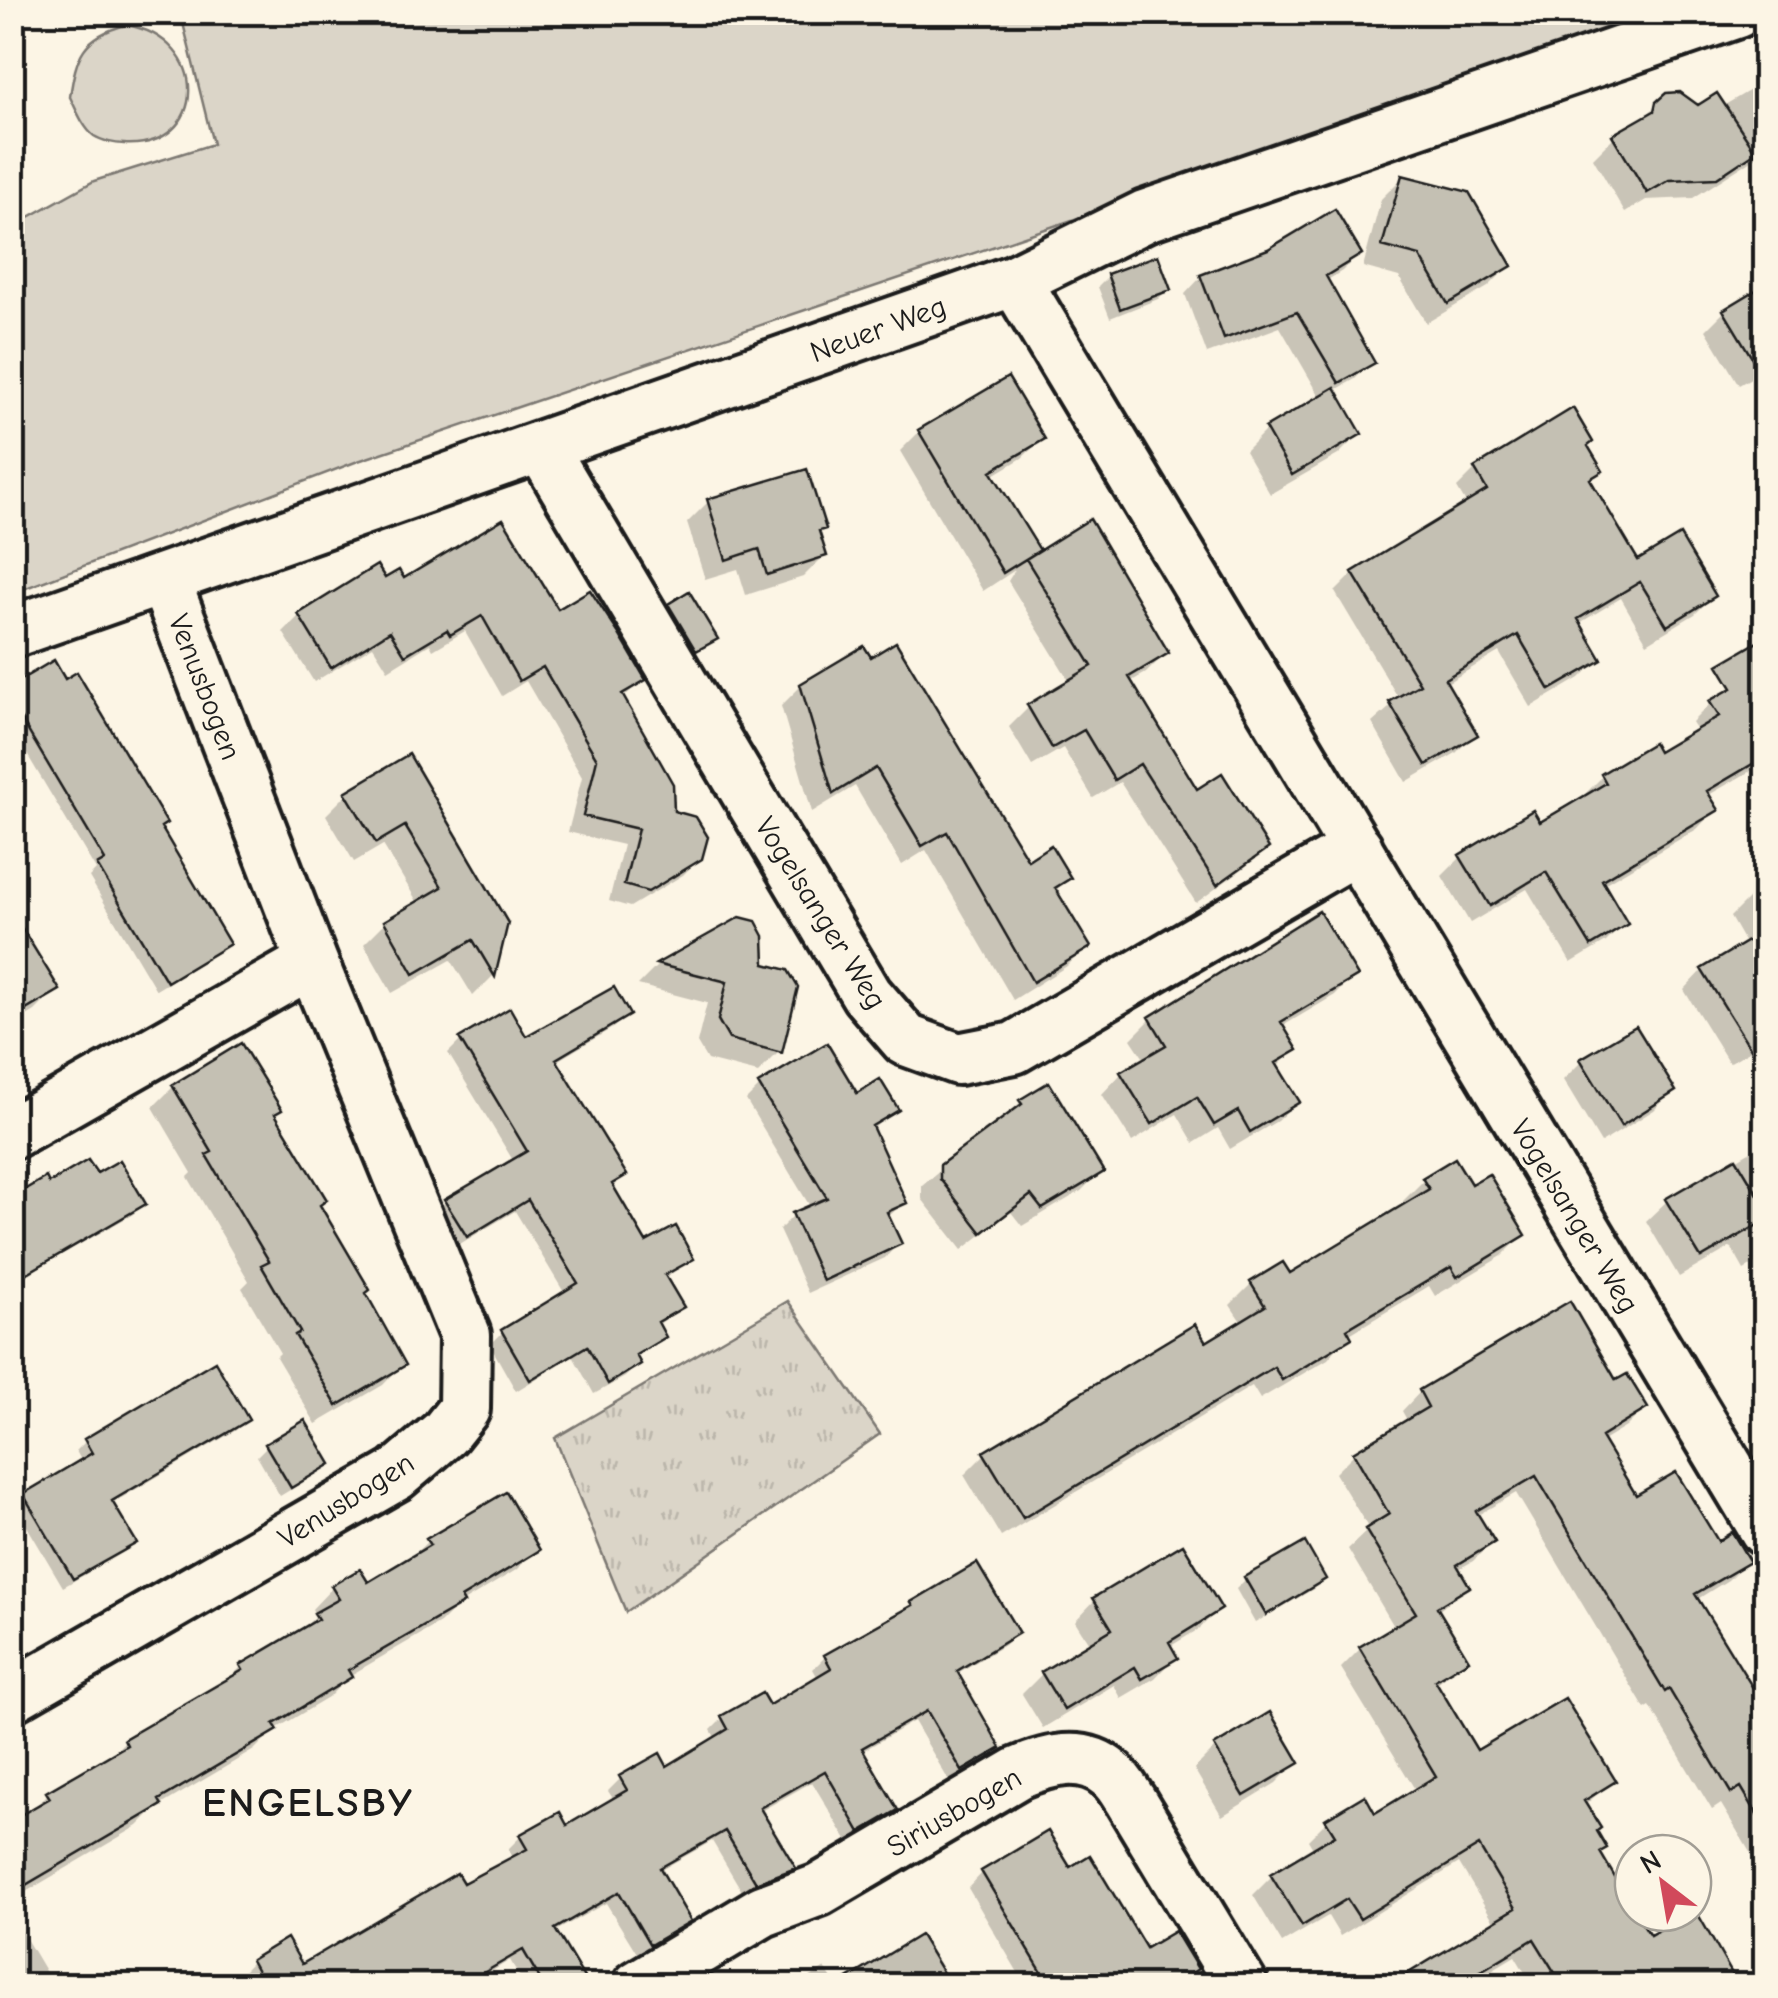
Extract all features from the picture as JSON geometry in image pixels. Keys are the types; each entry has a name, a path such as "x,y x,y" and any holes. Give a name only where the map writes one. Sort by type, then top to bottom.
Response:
{"street":[{"name":"Neuer Weg","path":"12,632 1015,280 1145,216 1737,12"},
{"name":"Vogelsanger Weg","path":"1015,280 1766,1531"},
{"name":"Vogelsanger Weg","path":"542,448 867,995 906,1040 958,1059 1014,1048 1357,848"},
{"name":"Venusbogen","path":"12,1696 396,1475 445,1433 464,1409 465,1335 312,962 164,578"},
{"path":"12,1133 312,962"},
{"name":"Siriusbogen","path":"638,1986 764,1910 819,1890 1018,1773 1052,1760 1083,1760 1109,1772 1130,1800 1242,1986"}],"green space":[{"path":"151,13 1685,13 358,461 13,593 13,226 94,181 213,144 183,23"},
{"path":"126,25 154,34 174,50 186,70 189,92 185,112 172,129 152,141 124,144 94,136 70,97 84,49 100,35"},
{"path":"788,1301 880,1434 626,1612 555,1438"}],"building":[{"path":"1680,92 1698,105 1717,93 1756,152 1717,178 1670,180 1647,193 1612,135 1654,111 1656,102 1666,93"},
{"path":"1402,175 1469,192 1512,266 1448,304 1420,256 1382,246"},
{"path":"1335,209 1362,254 1326,276 1375,363 1339,383 1297,312 1224,339 1200,275 1268,249"},
{"path":"1158,255 1171,290 1120,309 1107,274"},
{"path":"1766,284 1766,381 1723,310"},
{"path":"1008,377 1045,439 991,471 1040,550 1003,573 918,430"},
{"path":"1335,387 1362,434 1292,475 1265,428"},
{"path":"1573,408 1593,442 1588,446 1603,471 1590,479 1638,560 1680,535 1716,596 1667,626 1640,582 1578,619 1602,660 1550,690 1518,635 1445,679 1478,735 1426,765 1389,702 1420,684 1352,572 1487,490 1474,468"},
{"path":"807,469 826,529 819,531 827,556 767,575 759,549 726,560 707,499"},
{"path":"503,519 558,609 590,590 619,634 646,680 622,694 673,784 674,811 696,817 708,837 702,859 648,892 624,885 638,829 583,816 597,759 543,667 519,681 482,616 450,635 447,630 405,655 390,631 331,668 298,614 377,565 385,578 399,570 404,578"},
{"path":"1090,519 1169,653 1129,677 1197,789 1222,773 1269,848 1217,885 1140,764 1114,780 1084,730 1052,748 1027,705 1092,666 1026,559"},
{"path":"689,591 718,639 696,651 668,604"},
{"path":"1766,637 1766,756 1707,791 1719,810 1602,880 1628,924 1591,946 1546,872 1490,906 1459,855 1533,810 1540,822 1606,783 1601,774 1653,743 1658,752 1719,716 1709,701 1732,688 1718,665"},
{"path":"896,642 1028,860 1051,845 1071,878 1055,888 1091,947 1033,982 947,832 922,846 876,768 833,794 800,684 864,646 871,657"},
{"path":"54,660 65,679 77,672 167,823 161,827 230,944 167,982 97,865 105,860 12,704 12,685"},
{"path":"409,754 508,923 495,977 473,940 414,974 384,921 442,887 405,826 376,843 345,792"},
{"path":"1319,911 1358,976 1281,1022 1298,1050 1276,1063 1300,1102 1250,1132 1238,1111 1214,1125 1197,1097 1152,1124 1120,1072 1166,1045 1149,1017"},
{"path":"12,912 60,990 12,1018"},
{"path":"740,917 756,921 764,936 765,964 788,970 798,987 782,1053 729,1039 718,1020 727,982 656,964"},
{"path":"1766,930 1766,1073 1701,969"},
{"path":"614,987 630,1015 556,1059 627,1175 612,1184 646,1242 676,1226 694,1259 665,1275 684,1307 658,1322 666,1337 636,1355 641,1364 608,1384 587,1346 530,1380 501,1330 578,1283 528,1200 467,1237 444,1200 527,1151 459,1038 510,1008 526,1036"},
{"path":"1636,1026 1676,1091 1621,1126 1580,1059"},
{"path":"241,1043 282,1110 275,1114 327,1200 320,1205 370,1290 366,1293 406,1365 337,1406 295,1335 300,1332 261,1265 269,1261 206,1155 212,1152 172,1085"},
{"path":"827,1043 857,1093 880,1079 899,1110 872,1126 907,1203 887,1212 902,1244 823,1281 792,1213 827,1198 758,1084"},
{"path":"1049,1082 1104,1172 1042,1209 1031,1195 982,1233 940,1179 940,1165 1022,1104 1019,1100"},
{"path":"1455,1158 1471,1184 1489,1174 1526,1235 1457,1277 1451,1267 1347,1329 1352,1338 1282,1380 1274,1367 1023,1518 983,1452 1195,1324 1206,1342 1265,1306 1250,1282 1283,1262 1290,1273 1429,1189 1422,1178"},
{"path":"1736,1158 1766,1208 1766,1220 1701,1258 1665,1199"},
{"path":"88,1160 97,1173 120,1160 146,1204 12,1282 12,1197 46,1177 49,1183"},
{"path":"1570,1301 1616,1380 1627,1374 1648,1408 1601,1437 1636,1495 1676,1472 1718,1541 1732,1532 1750,1562 1695,1594 1766,1709 1766,1829 1741,1787 1731,1793 1669,1689 1665,1692 1536,1476 1476,1511 1495,1542 1457,1565 1470,1587 1437,1607 1469,1660 1435,1680 1477,1750 1565,1698 1616,1781 1584,1801 1601,1828 1597,1831 1607,1848 1600,1852 1613,1874 1613,1933 1709,1933 1739,1986 1563,1986 1534,1939 1456,1986 1387,1986 1516,1908 1479,1846 1360,1919 1347,1899 1302,1926 1270,1874 1335,1835 1325,1819 1365,1795 1375,1813 1436,1776 1359,1647 1416,1613 1365,1529 1389,1514 1353,1452 1428,1407 1419,1390"},
{"path":"215,1361 249,1420 112,1501 137,1543 73,1579 23,1494 92,1453 84,1439"},
{"path":"305,1420 331,1464 291,1488 265,1444"},
{"path":"506,1492 540,1550 461,1598 464,1603 348,1670 352,1677 274,1724 278,1730 159,1800 162,1805 12,1893 12,1820 50,1798 46,1792 127,1745 124,1739 243,1670 240,1665 318,1619 314,1613 339,1599 331,1586 360,1569 368,1582 430,1545 426,1539"},
{"path":"1305,1542 1326,1579 1266,1615 1244,1577"},
{"path":"1183,1544 1222,1609 1169,1642 1178,1658 1142,1679 1135,1667 1064,1710 1041,1672 1112,1629 1093,1598"},
{"path":"977,1563 1019,1633 957,1671 1001,1748 962,1771 927,1711 862,1748 898,1810 860,1832 825,1771 760,1808 796,1868 756,1883 725,1831 660,1868 691,1921 650,1945 619,1892 555,1929 589,1986 544,1986 523,1950 461,1986 265,1986 251,1960 287,1938 302,1964 457,1873 463,1883 527,1849 519,1835 560,1812 567,1825 627,1790 619,1776 660,1753 667,1766 728,1729 721,1716 762,1693 769,1705 831,1668 824,1655 913,1605 911,1602"},
{"path":"1270,1712 1300,1763 1244,1796 1214,1746"},
{"path":"1048,1831 1070,1867 1090,1855 1146,1948 1175,1931 1198,1969 1171,1986 1050,1986 981,1871"},
{"path":"920,1935 951,1986 836,1986"}],"district":[{"name":"ENGELSBY","path":"308,1802"}]}
